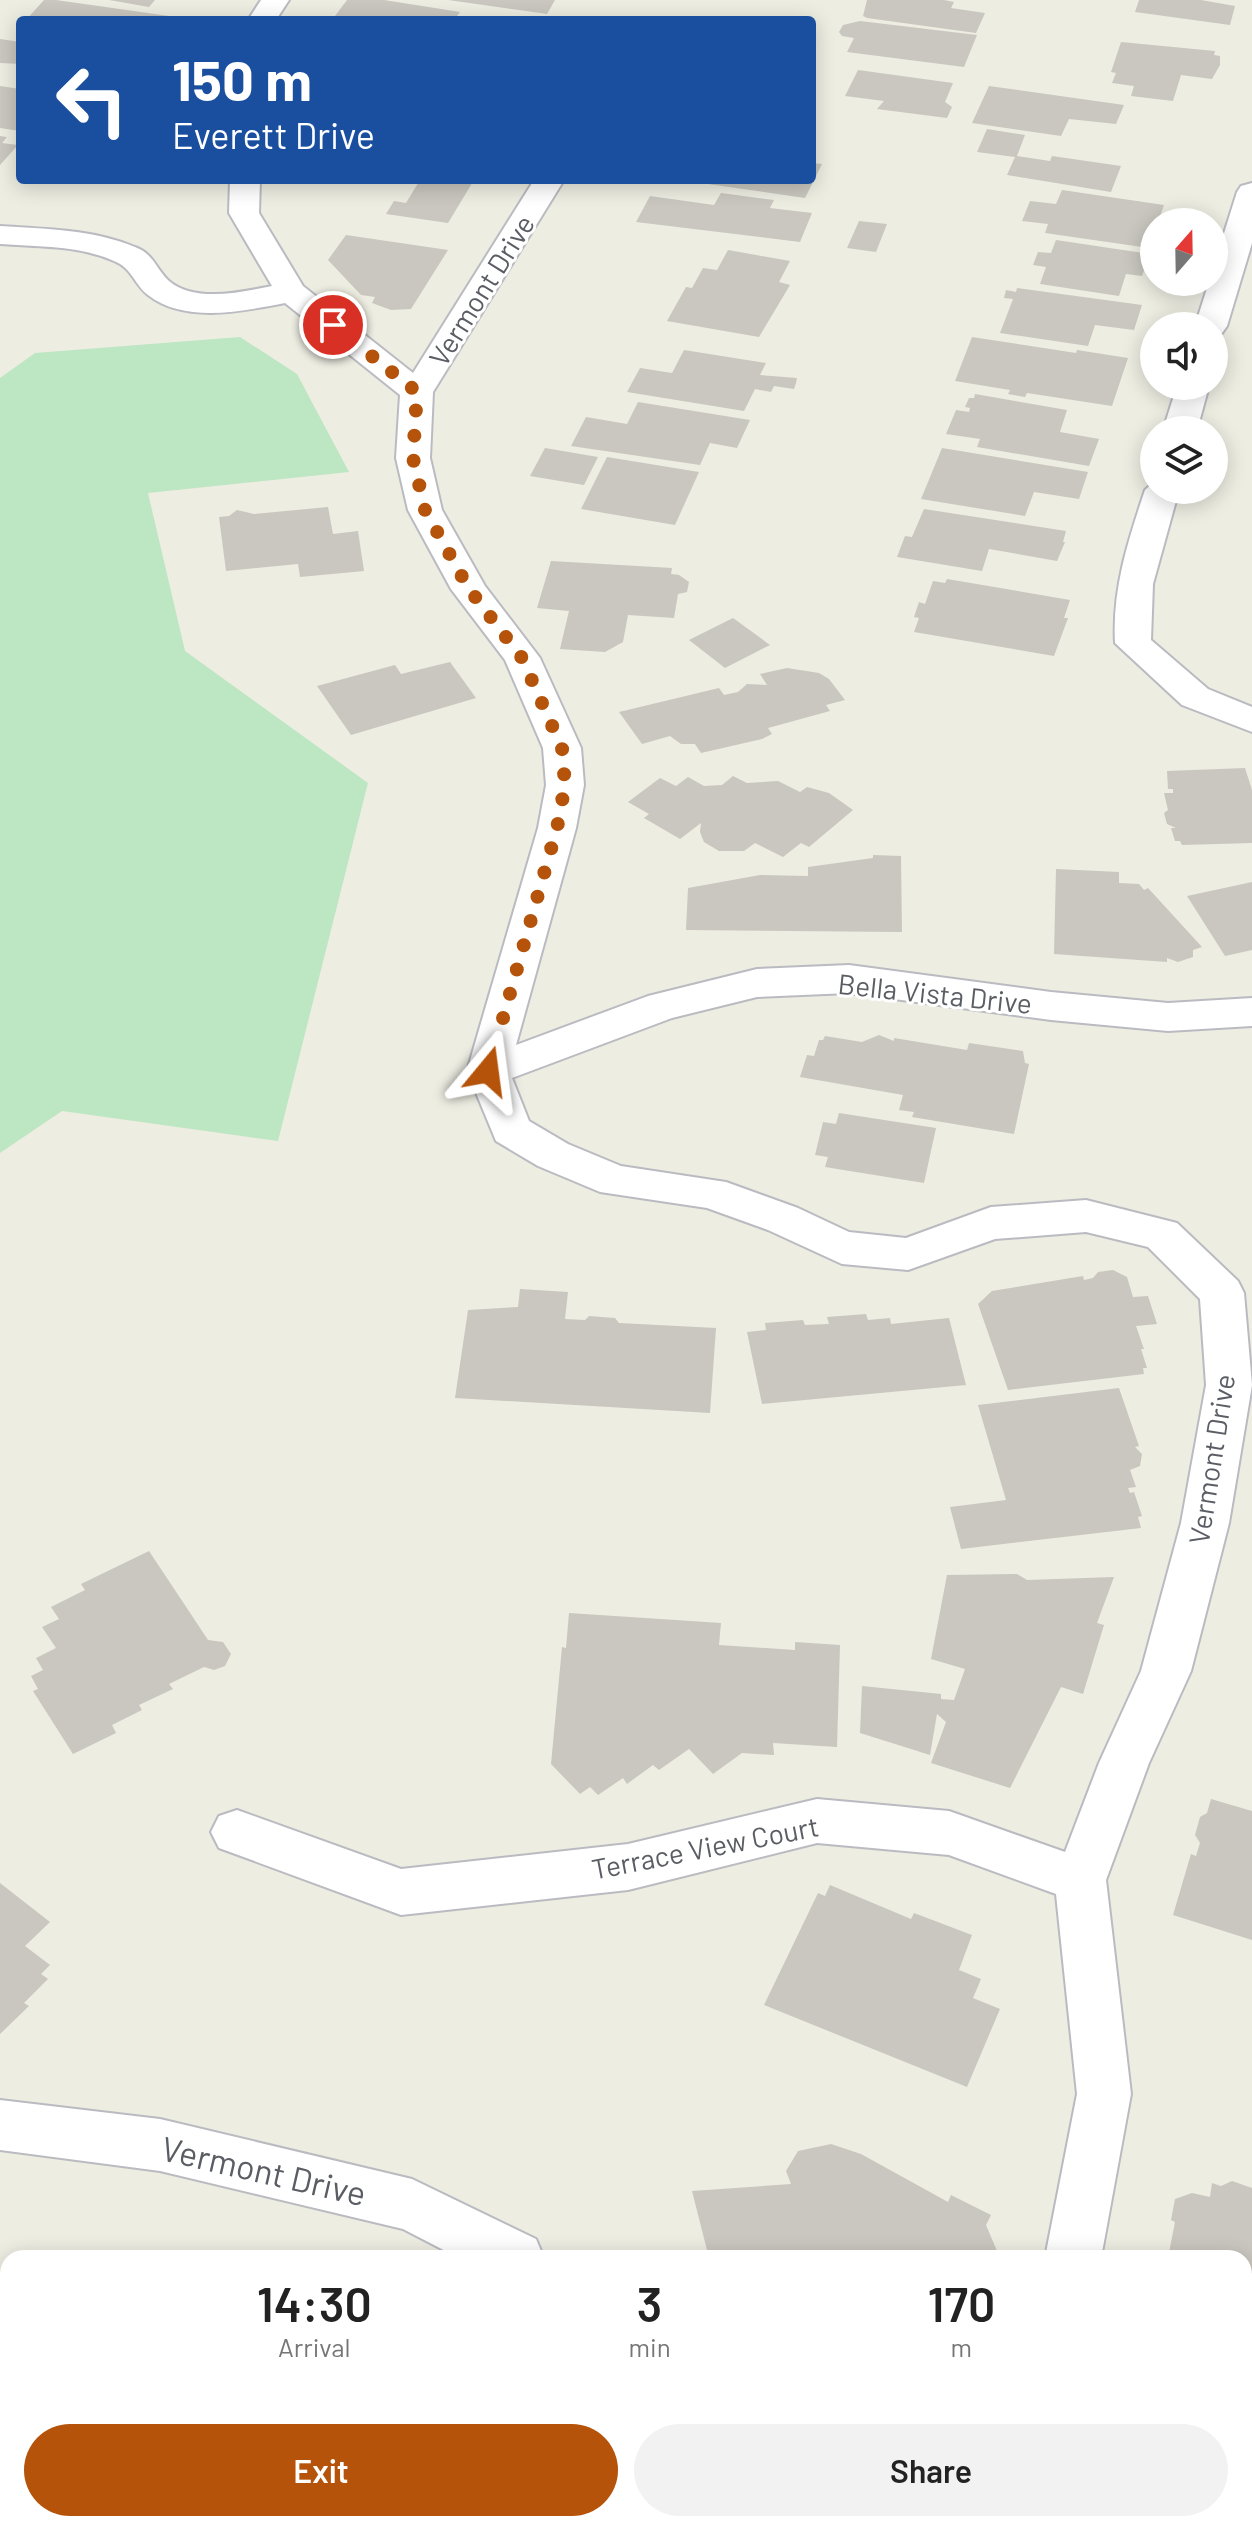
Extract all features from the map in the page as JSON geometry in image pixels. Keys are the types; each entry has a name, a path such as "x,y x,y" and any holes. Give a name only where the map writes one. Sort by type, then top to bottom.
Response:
{"street":[{"path":"245,184 244,213 291,292 417,392"},
{"name":"Vermont Drive","path":"547,184 417,392 413,458 425,510 469,589 522,658 562,748 565,785 557,828 488,1071 511,1130 553,1155 615,1181 711,1193 783,1219 842,1248 908,1254 991,1223 1086,1216 1162,1234 1222,1293 1229,1385 1205,1523 1166,1671 1124,1763 1080,1880 1104,2094 1075,2250"},
{"path":"1215,312 1252,192"},
{"path":"0,235 79,241 113,249 141,263 151,282 168,295 196,301 248,300 291,292"},
{"path":"1158,504 1140,562 1130,613 1133,643 1195,697 1252,720"},
{"name":"Bella Vista Drive","path":"488,1071 662,1006 757,983 849,979 1051,1006 1168,1017 1252,1012"},
{"name":"Terrace View Court","path":"237,1832 401,1892 628,1867 817,1821 949,1833 1080,1880"},
{"name":"Vermont Drive","path":"0,2125 160,2145 412,2205 500,2250"}],"green space":[{"path":"240,337 297,374 349,472 148,493 185,651 368,783 278,1141 62,1111 0,1153 0,378 35,353"}],"building":[{"path":"44,0 56,0 169,16 30,16"},
{"path":"109,0 155,0 149,7"},
{"path":"347,0 384,0 460,12 457,16 335,16"},
{"path":"448,0 555,0 547,14"},
{"path":"867,0 944,0 954,2 951,8 985,13 976,33 867,18 863,16"},
{"path":"1139,0 1201,0 1235,6 1230,25 1135,12"},
{"path":"860,21 977,35 964,67 847,52 854,38 842,36 839,32 843,25"},
{"path":"0,39 16,41 16,64 0,63"},
{"path":"1121,42 1215,51 1214,55 1220,56 1220,65 1212,79 1181,75 1173,101 1131,96 1134,86 1112,83 1116,73 1111,72"},
{"path":"858,70 953,83 945,102 952,107 947,118 877,109 884,101 845,96"},
{"path":"0,86 16,88 16,130 0,128"},
{"path":"989,86 1124,105 1116,124 1069,119 1061,136 972,123"},
{"path":"987,129 1025,135 1017,156 1050,161 1052,156 1121,166 1111,192 1007,175 1015,157 977,152"},
{"path":"0,136 7,137 2,143 16,147 0,165"},
{"path":"418,184 472,184 448,223 386,214 394,201 406,203"},
{"path":"708,184 812,184 805,198"},
{"path":"1062,190 1164,205 1163,208 1140,208 1140,247 1045,233 1048,224 1022,221 1030,201 1056,204"},
{"path":"721,193 774,200 770,208 812,213 800,242 636,222 650,196 714,205"},
{"path":"859,221 887,224 876,252 847,248"},
{"path":"346,235 448,250 411,309 391,310 372,303 375,297 361,295 328,260"},
{"path":"1056,240 1140,253 1140,276 1126,274 1119,296 1040,284 1046,267 1033,265 1038,252 1051,253"},
{"path":"728,250 790,261 779,282 790,285 759,337 667,321 686,287 692,288 703,268 717,270"},
{"path":"1017,288 1142,305 1134,330 1095,325 1088,346 1000,333 1013,299 1004,298 1006,290 1016,292"},
{"path":"972,337 1128,358 1112,406 1027,393 1025,397 1008,394 1010,390 955,381"},
{"path":"684,350 766,363 760,375 797,378 796,383 794,389 774,386 771,392 755,389 744,411 627,392 640,368 672,373"},
{"path":"975,394 1067,410 1060,432 1099,439 1089,466 977,447 980,439 946,434 956,410 969,412 970,408 965,407"},
{"path":"638,402 750,420 737,448 710,443 700,465 571,446 586,417 627,424"},
{"path":"545,448 598,457 584,485 530,476"},
{"path":"942,448 1088,472 1079,499 1034,492 1025,516 921,499"},
{"path":"607,457 699,472 675,525 581,509"},
{"path":"328,507 333,534 358,531 364,571 300,577 298,564 226,571 219,517 229,516 237,510 254,514"},
{"path":"924,509 1066,531 1065,542 1057,561 989,549 982,571 897,557 905,536 912,537"},
{"path":"551,561 672,568 671,574 689,582 687,592 678,594 674,618 628,615 623,642 605,652 560,649 569,611 537,608"},
{"path":"947,579 1070,600 1064,618 1068,618 1054,656 914,632 919,618 914,617 919,602 925,604 933,581 945,583"},
{"path":"733,618 770,645 725,668 689,640"},
{"path":"450,662 476,698 351,735 317,686 395,665 401,674"},
{"path":"787,668 819,673 829,679 845,700 826,705 830,711 768,728 772,734 762,739 701,753 695,744 681,744 670,736 642,744 619,712 719,688 724,695 738,692 747,684 767,685 760,674"},
{"path":"1245,768 1252,790 1252,843 1182,845 1180,841 1175,841 1171,828 1176,828 1167,824 1164,813 1168,810 1164,793 1173,793 1173,789 1168,789 1167,771"},
{"path":"733,776 747,783 778,781 800,792 807,787 829,793 853,810 809,847 801,843 783,857 755,843 744,851 719,851 704,842 701,823 680,839 644,818 649,814 628,802 660,778 676,786 688,777 704,786 722,785"},
{"path":"873,855 901,856 902,932 686,930 688,888 760,875 808,876 808,867 873,858"},
{"path":"1056,869 1119,872 1119,883 1139,884 1144,890 1148,888 1202,947 1193,950 1193,957 1178,962 1167,958 1167,962 1054,954"},
{"path":"1252,882 1252,950 1225,956 1187,896"},
{"path":"879,1035 894,1041 894,1038 967,1050 969,1043 1023,1051 1025,1063 1029,1064 1014,1134 912,1117 914,1112 899,1110 903,1095 800,1077 807,1055 814,1056 819,1040 825,1036 862,1042"},
{"path":"839,1113 936,1128 924,1183 825,1167 828,1157 815,1155 823,1122 836,1124"},
{"path":"1113,1270 1127,1277 1133,1297 1148,1296 1157,1324 1136,1326 1144,1349 1141,1349 1147,1368 1143,1368 1144,1374 1008,1390 978,1304 992,1291 1083,1276 1084,1280 1093,1278 1098,1272"},
{"path":"520,1289 568,1292 565,1319 585,1320 589,1316 615,1318 619,1323 716,1328 710,1413 455,1398 468,1310 518,1307"},
{"path":"866,1314 868,1320 890,1318 891,1324 949,1318 966,1385 762,1404 747,1332 766,1330 765,1323 803,1320 805,1325 829,1324 827,1317"},
{"path":"1119,1388 1139,1446 1135,1447 1142,1454 1140,1466 1130,1470 1136,1487 1128,1488 1130,1493 1134,1492 1142,1516 1138,1517 1141,1528 961,1549 950,1507 1006,1500 978,1405"},
{"path":"149,1551 208,1640 223,1642 231,1654 225,1666 214,1670 204,1667 169,1684 173,1689 139,1705 142,1710 112,1725 116,1733 73,1754 33,1691 38,1689 31,1676 43,1670 36,1658 56,1648 42,1627 59,1619 51,1607 85,1590 81,1584"},
{"path":"1017,1574 1027,1580 1114,1577 1097,1623 1104,1625 1083,1694 1061,1687 1010,1788 931,1763 946,1722 937,1714 930,1755 860,1733 862,1686 941,1694 941,1699 954,1700 965,1669 931,1659 947,1575"},
{"path":"569,1613 721,1623 719,1645 795,1650 795,1642 840,1645 837,1747 773,1743 774,1755 742,1753 713,1774 689,1749 659,1770 653,1765 627,1784 623,1778 598,1795 590,1787 580,1794 551,1764 562,1647 566,1648"},
{"path":"1211,1799 1252,1811 1252,1940 1173,1915 1191,1854 1196,1856 1200,1843 1195,1835 1200,1817 1207,1813"},
{"path":"0,1883 50,1922 25,1946 50,1965 41,1974 48,1979 24,2003 29,2006 0,2034"},
{"path":"830,1885 911,1919 914,1913 972,1935 959,1970 981,1979 973,1998 1000,2009 967,2087 764,2005 818,1893 825,1896"},
{"path":"831,2144 861,2154 948,2202 951,2195 991,2215 986,2225 997,2250 707,2250 692,2191 791,2184 786,2171 798,2151"},
{"path":"1232,2181 1252,2188 1252,2250 1170,2250 1175,2222 1171,2220 1175,2199 1192,2193 1210,2197 1212,2183 1221,2186"}],"route":[{"path":"333,325 417,392 413,458 425,510 469,589 522,658 562,748 565,785 557,828 488,1071"}]}
